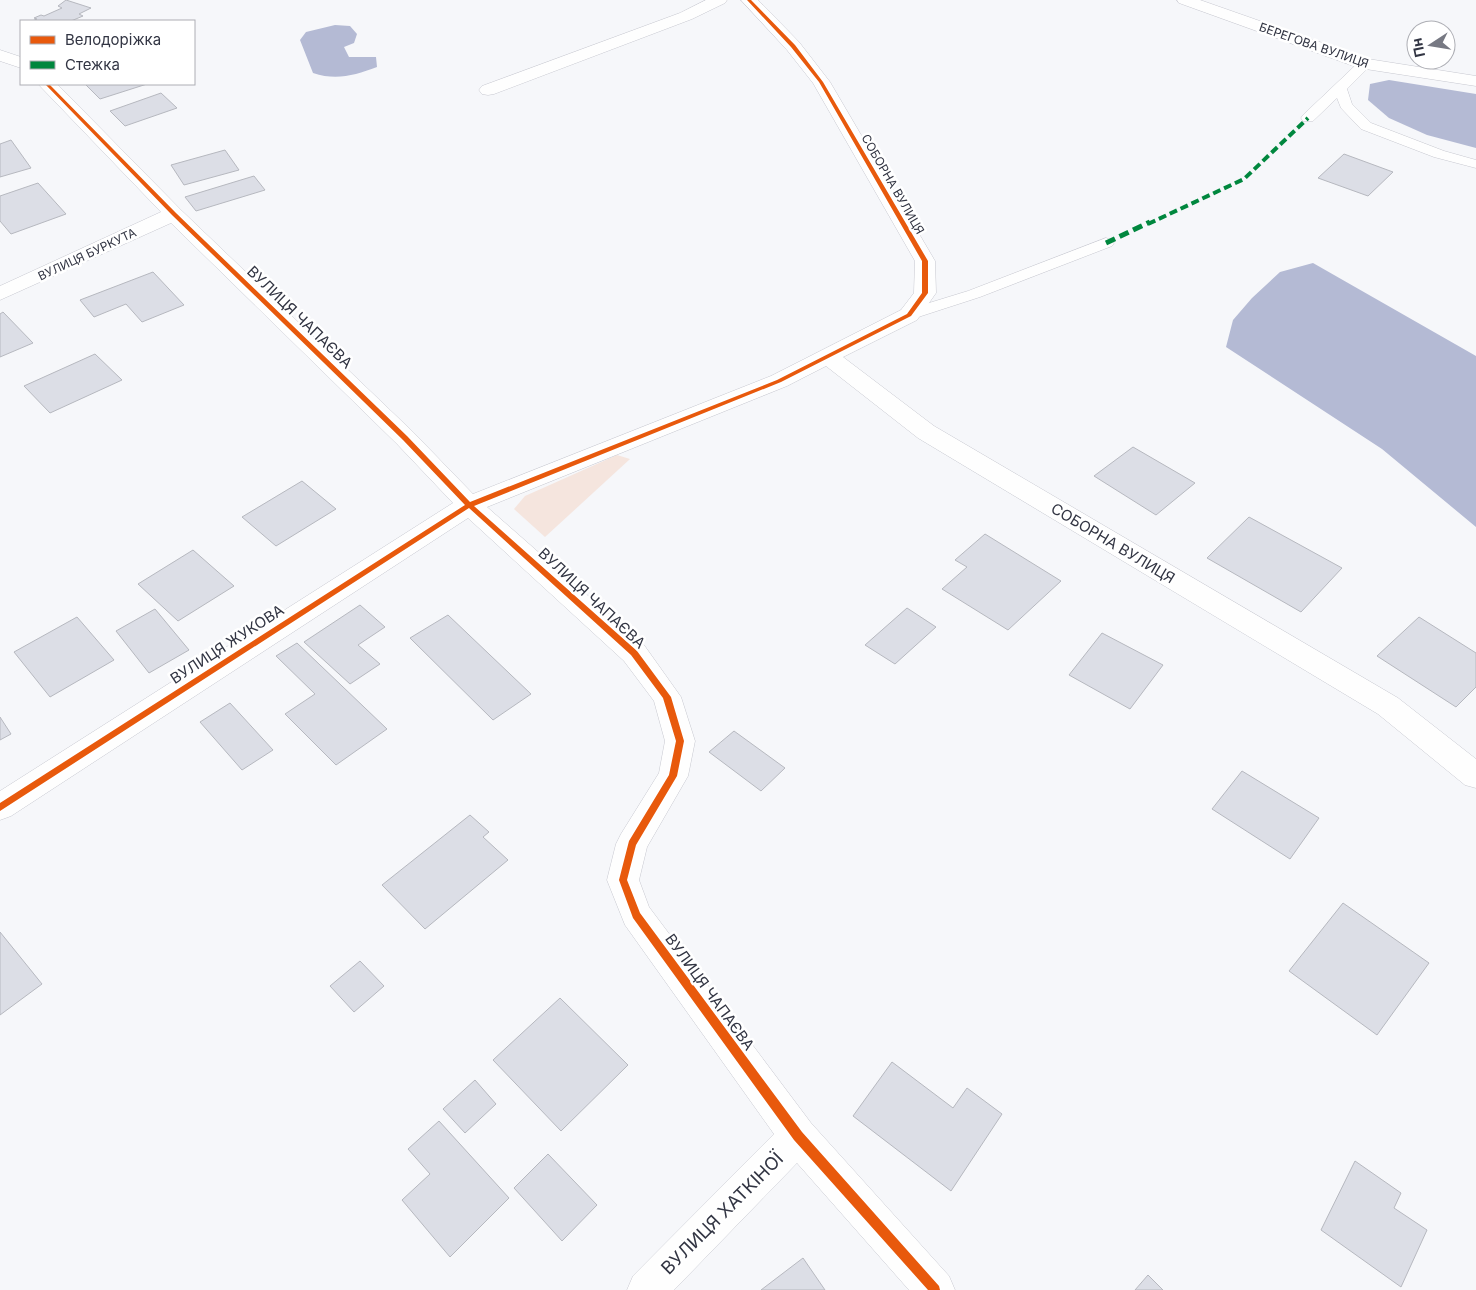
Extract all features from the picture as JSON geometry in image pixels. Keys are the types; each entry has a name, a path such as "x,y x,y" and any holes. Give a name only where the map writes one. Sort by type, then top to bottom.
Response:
{"street":[{"path":"488,90 686,16 719,0"},
{"name":"СОБОРНА ВУЛИЦЯ","path":"749,0 793,46 820,82 925,262 925,293 909,315 828,357 926,432 1388,706 1476,776"},
{"name":"БЕРЕГОВА ВУЛИЦЯ","path":"1185,0 1365,64 1476,81"},
{"path":"0,55 20,63"},
{"name":"ВУЛИЦЯ ЧАПАЄВА","path":"48,85 174,214 405,438 469,505 634,652 667,697 680,741 673,776 632,844 623,880 636,915 798,1136 935,1290"},
{"name":"ВУЛИЦЯ БУРКУТА","path":"0,294 174,214"},
{"name":"ВУЛИЦЯ ЖУКОВА","path":"0,807 469,505 779,381 828,357"},
{"name":"ВУЛИЦЯ ХАТКІНОЇ","path":"647,1290 798,1136"}],"lane":[{"path":"1308,118 1365,64"},
{"path":"1340,88 1346,105 1366,126 1439,154 1476,164"},
{"name":"СОБОРНА ВУЛИЦЯ","path":"909,315 974,294 1106,243"}],"shaded area":[{"path":"617,455 630,459 545,537 514,509 525,496"}],"water":[{"path":"335,25 350,26 357,34 354,43 344,47 349,57 376,57 377,67 338,77 313,73 300,40 306,32"},
{"path":"1389,80 1476,94 1476,148 1427,135 1389,118 1368,100 1370,84"},
{"path":"1313,263 1476,356 1476,527 1382,449 1226,347 1233,320 1252,298 1280,272"}],"building":[{"path":"66,0 91,8 79,14 83,16 73,20 34,20 37,19 34,18 62,8 58,6"},
{"path":"86,85 144,85 100,99"},
{"path":"161,93 177,108 125,126 110,111"},
{"path":"11,140 31,168 0,177 0,144"},
{"path":"225,150 239,170 184,185 171,165"},
{"path":"1344,154 1393,172 1368,196 1318,178"},
{"path":"254,176 265,190 196,211 185,197"},
{"path":"38,183 66,214 11,234 0,221 0,196"},
{"path":"153,272 184,305 142,322 126,304 94,317 80,300"},
{"path":"3,312 33,343 0,357 0,314"},
{"path":"95,354 122,380 50,413 24,386"},
{"path":"1133,447 1195,483 1156,515 1094,476"},
{"path":"302,481 336,509 276,546 242,517"},
{"path":"1249,517 1342,568 1301,612 1207,558"},
{"path":"985,534 1061,581 1008,630 942,589 967,567 955,560"},
{"path":"193,550 234,586 178,621 138,584"},
{"path":"360,605 385,627 358,645 380,664 350,684 304,642"},
{"path":"907,608 936,627 895,664 865,645"},
{"path":"155,609 189,650 149,673 116,631"},
{"path":"448,615 531,694 493,720 410,638"},
{"path":"77,617 114,660 50,697 14,652"},
{"path":"1419,617 1476,653 1476,687 1456,707 1377,656"},
{"path":"1102,633 1163,665 1130,709 1069,675"},
{"path":"297,643 387,729 336,765 285,714 315,694 276,656"},
{"path":"230,703 273,750 242,770 200,722"},
{"path":"0,717 11,734 0,740"},
{"path":"734,731 785,768 761,791 709,752"},
{"path":"1242,771 1319,818 1290,859 1212,809"},
{"path":"470,815 489,832 483,837 508,860 425,929 382,885"},
{"path":"1343,903 1429,963 1377,1035 1289,971"},
{"path":"0,932 42,984 0,1015"},
{"path":"360,961 384,986 354,1012 330,986"},
{"path":"560,998 628,1065 561,1131 493,1060"},
{"path":"892,1062 953,1108 967,1088 1002,1114 951,1191 853,1116"},
{"path":"475,1080 496,1104 465,1133 443,1109"},
{"path":"439,1121 509,1198 450,1257 402,1200 430,1174 408,1149"},
{"path":"548,1154 597,1205 562,1241 514,1188"},
{"path":"1355,1161 1401,1193 1394,1208 1427,1230 1401,1287 1321,1230"},
{"path":"803,1258 825,1290 761,1290"},
{"path":"1148,1275 1163,1290 1135,1290"}],"marked path":[{"path":"1106,243 1244,179 1308,118"}],"cycle path":[{"path":"0,807 469,505 779,381 909,315 925,293 925,261 821,82 793,46 749,0"},
{"path":"48,85 174,214 405,438 469,505 634,653 667,697 680,741 673,776 632,844 623,880 636,915 798,1136 935,1290"}]}
